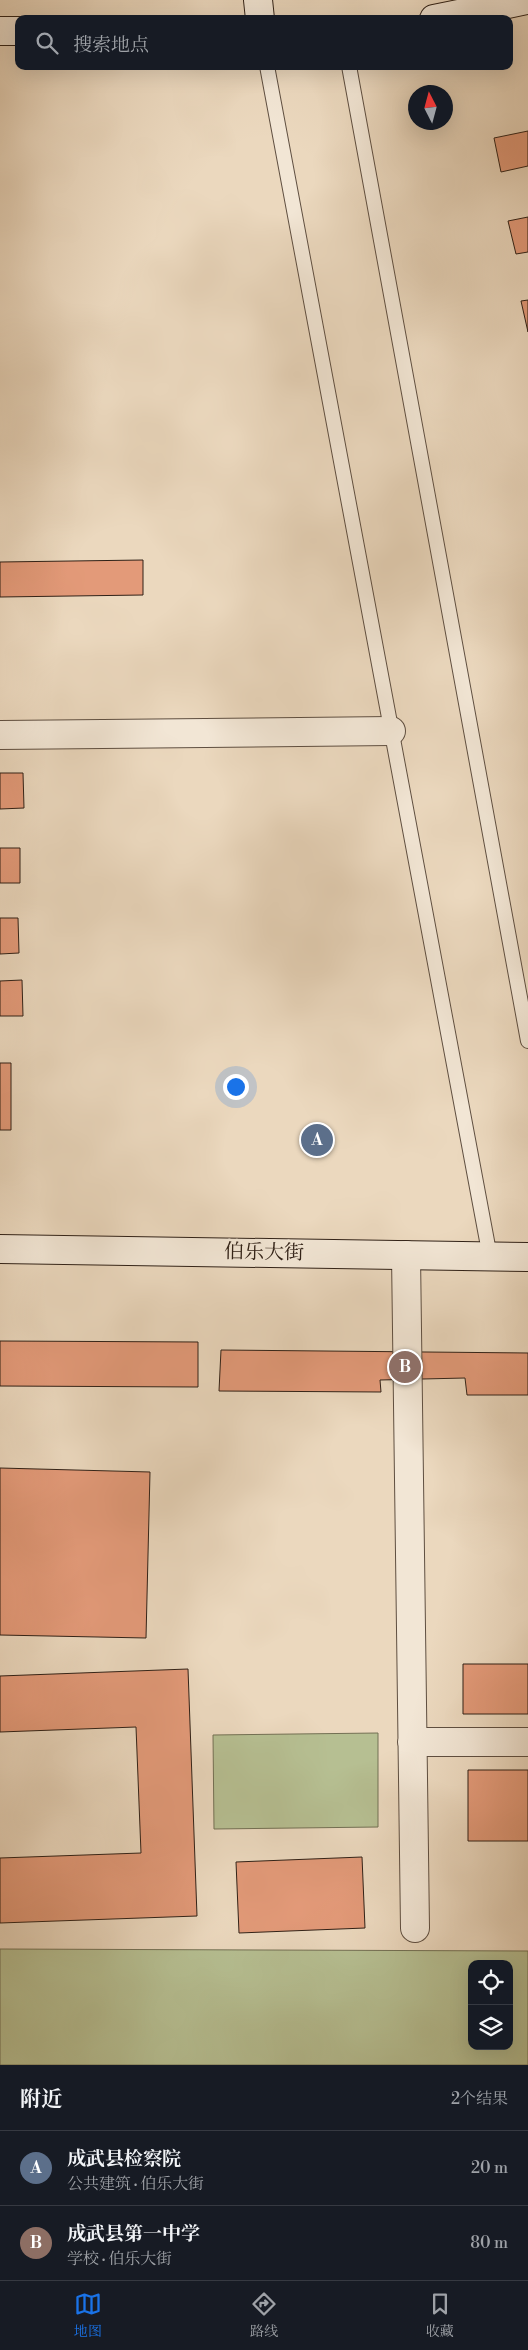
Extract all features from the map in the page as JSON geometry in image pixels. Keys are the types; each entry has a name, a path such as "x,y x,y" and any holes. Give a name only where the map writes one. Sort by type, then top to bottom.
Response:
{"street":[{"path":"258,0 260,15"},
{"path":"454,15 527,0"},
{"path":"0,31 15,32"},
{"path":"0,735 391,731"},
{"name":"伯乐大街","path":"0,1249 528,1257"},
{"path":"406,1255 415,1928"},
{"path":"412,1742 528,1742"}],"lane":[{"path":"268,70 490,1257"},
{"path":"350,70 528,1041"}],"green space":[{"path":"378,1733 378,1827 214,1829 213,1735"},
{"path":"0,1949 528,1951 528,2065 0,2065"}],"building":[{"path":"528,131 528,166 501,172 494,138"},
{"path":"528,217 528,252 516,254 508,221"},
{"path":"528,300 528,332 521,301"},
{"path":"143,560 143,595 0,597 0,562"},
{"path":"0,773 23,773 24,808 0,809"},
{"path":"0,848 20,848 20,883 0,883"},
{"path":"0,918 18,918 19,953 0,954"},
{"path":"22,980 23,1016 0,1016 0,981"},
{"path":"0,1063 11,1063 11,1130 0,1130"},
{"path":"0,1341 198,1342 198,1387 0,1386"},
{"path":"221,1350 528,1353 528,1395 467,1395 465,1378 380,1380 381,1392 219,1391"},
{"path":"0,1468 150,1472 146,1638 0,1635"},
{"path":"463,1664 528,1664 528,1714 463,1714"},
{"path":"188,1669 197,1916 0,1923 0,1858 141,1853 136,1727 0,1732 0,1676"},
{"path":"468,1770 528,1770 528,1841 468,1841"},
{"path":"362,1857 365,1928 239,1933 236,1862"}],"place":[{"name":"成武县检察院","path":"317,1140"},
{"name":"成武县第一中学","path":"405,1367"}]}
